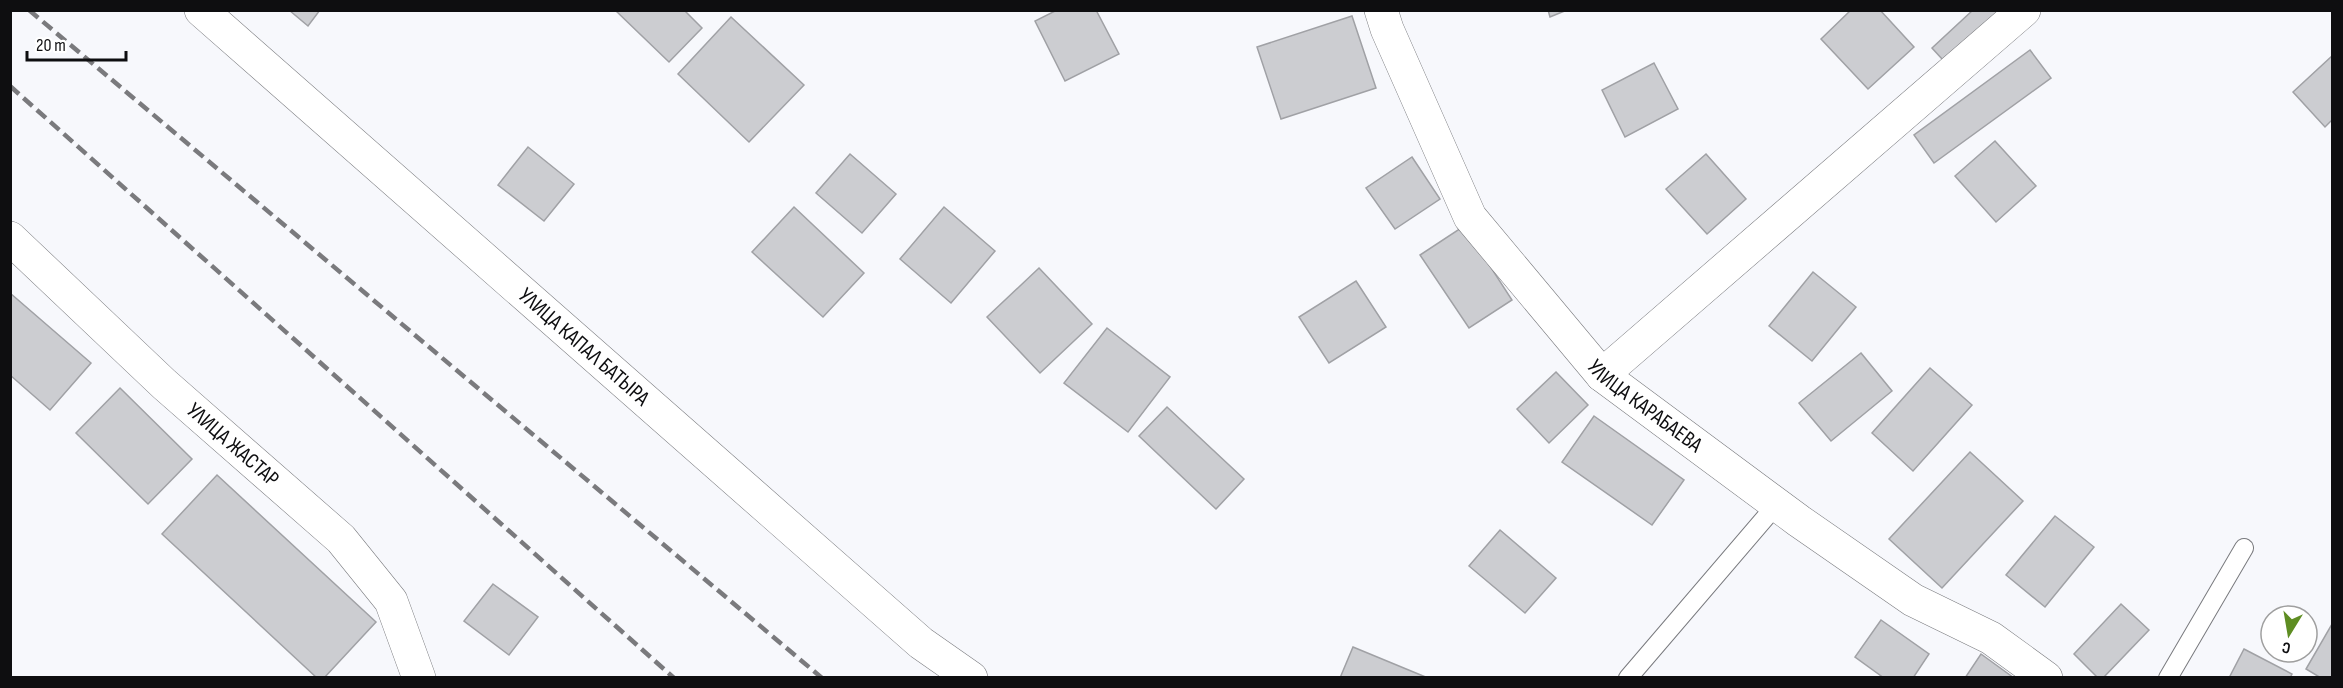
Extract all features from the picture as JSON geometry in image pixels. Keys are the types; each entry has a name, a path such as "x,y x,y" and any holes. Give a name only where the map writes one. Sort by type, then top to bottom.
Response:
{"street":[{"name":"УЛИЦА КАПАЛ БАТЫРА","path":"201,10 921,643 971,678"},
{"name":"УЛИЦА КАРАБАЕВА","path":"1381,10 1386,29 1470,217 1602,375 1777,504 1913,600 1991,638 2046,678"},
{"path":"1602,375 2024,10"},
{"name":"УЛИЦА ЖАСТАР","path":"10,238 164,384 341,539 391,601 419,678"}],"lane":[{"path":"1628,678 1777,504"},
{"path":"2168,678 2244,549"}],"building":[{"path":"289,10 320,10 308,26"},
{"path":"615,10 684,10 702,28 669,62"},
{"path":"1057,10 1096,10 1119,54 1065,81 1035,21"},
{"path":"1548,10 1567,10 1550,17"},
{"path":"1851,10 1880,10 1914,47 1868,89 1821,39"},
{"path":"1973,10 2020,10 1953,71 1932,48"},
{"path":"1352,16 1376,88 1281,119 1257,47"},
{"path":"731,17 804,85 749,142 678,74"},
{"path":"2030,50 2051,78 1934,163 1914,135"},
{"path":"2332,56 2332,120 2325,127 2293,92"},
{"path":"1654,63 1678,109 1625,137 1602,90"},
{"path":"1995,141 2036,186 1996,222 1955,176"},
{"path":"528,147 574,184 544,221 498,185"},
{"path":"850,154 896,194 862,233 816,193"},
{"path":"1706,154 1746,199 1707,234 1666,189"},
{"path":"1412,157 1440,199 1395,229 1366,188"},
{"path":"794,207 864,273 823,317 752,252"},
{"path":"944,207 995,251 951,303 900,259"},
{"path":"1464,226 1512,300 1469,328 1420,255"},
{"path":"1039,268 1092,324 1040,373 987,317"},
{"path":"1813,272 1856,307 1812,361 1769,326"},
{"path":"1356,281 1386,327 1329,363 1299,317"},
{"path":"10,293 91,363 50,410 10,375"},
{"path":"1107,328 1170,377 1128,432 1064,383"},
{"path":"1861,353 1892,391 1831,441 1799,403"},
{"path":"1930,368 1972,405 1913,471 1872,433"},
{"path":"1556,372 1588,405 1549,443 1517,409"},
{"path":"120,388 192,459 148,504 76,433"},
{"path":"1167,407 1244,479 1216,509 1139,436"},
{"path":"1594,416 1684,480 1652,525 1562,462"},
{"path":"1970,452 2023,501 1942,588 1889,539"},
{"path":"217,475 376,622 324,678 317,678 162,534"},
{"path":"2055,516 2094,547 2045,607 2006,575"},
{"path":"1500,530 1556,578 1525,613 1469,566"},
{"path":"493,584 538,617 509,655 464,621"},
{"path":"2121,604 2149,630 2103,678 2098,678 2074,654"},
{"path":"1881,620 1929,654 1913,678 1884,678 1855,657"},
{"path":"2332,624 2332,678 2321,678 2306,669 2309,664 2319,664 2319,646"},
{"path":"1353,647 1428,678 1340,678"},
{"path":"2244,649 2259,657 2259,664 2273,664 2292,674 2290,678 2229,678"},
{"path":"1981,654 2014,678 1965,678"}],"railway":[{"path":"29,10 822,678"},
{"path":"10,86 674,678"}]}
